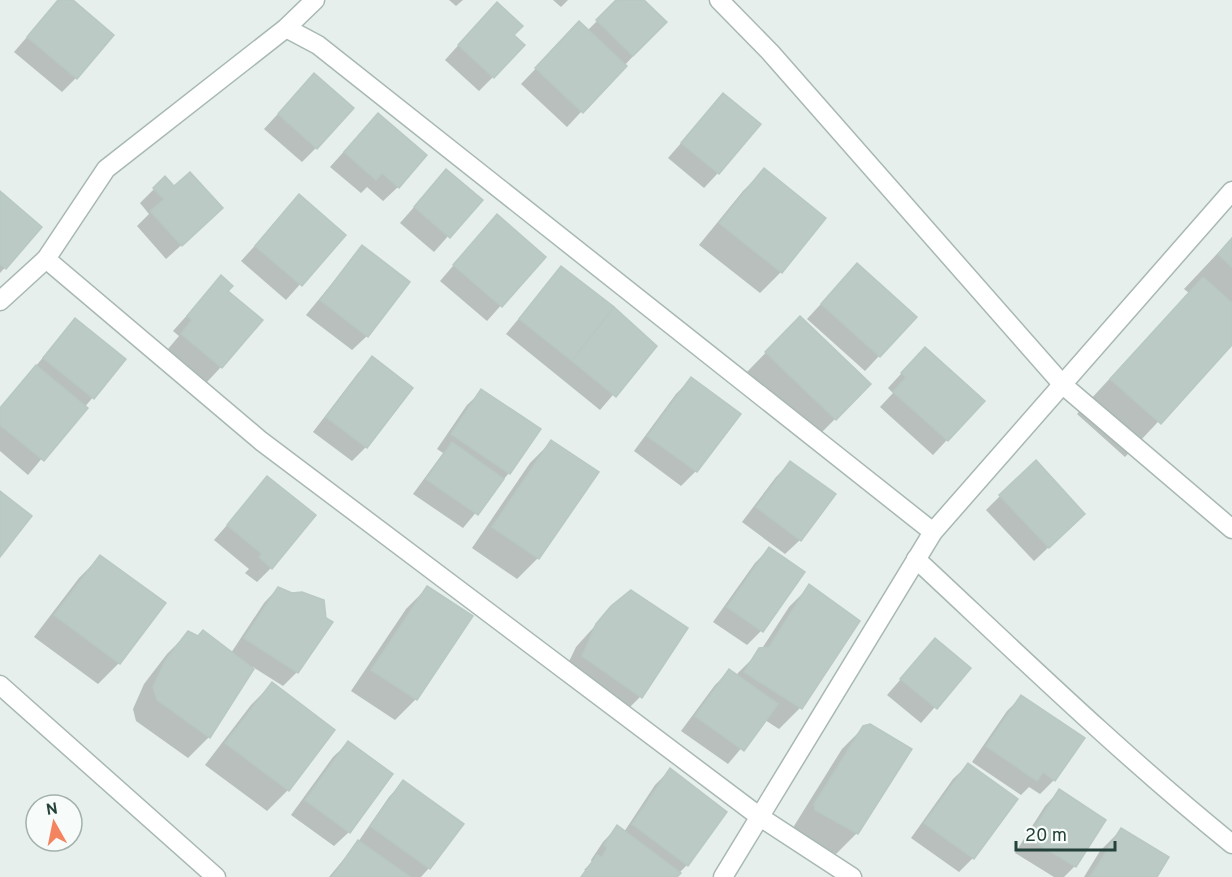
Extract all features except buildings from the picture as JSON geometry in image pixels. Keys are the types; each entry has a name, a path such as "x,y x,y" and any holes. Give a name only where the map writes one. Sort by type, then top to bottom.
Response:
{"street":[{"path":"0,301 46,259 106,169 286,28 315,0"},
{"path":"718,0 770,52 1063,385 1232,529"},
{"path":"286,28 318,45 933,532"},
{"path":"723,877 933,532 1232,191"},
{"path":"46,259 261,441 760,817 852,877"},
{"path":"916,560 1122,750 1232,844"},
{"path":"0,685 216,877"}]}
